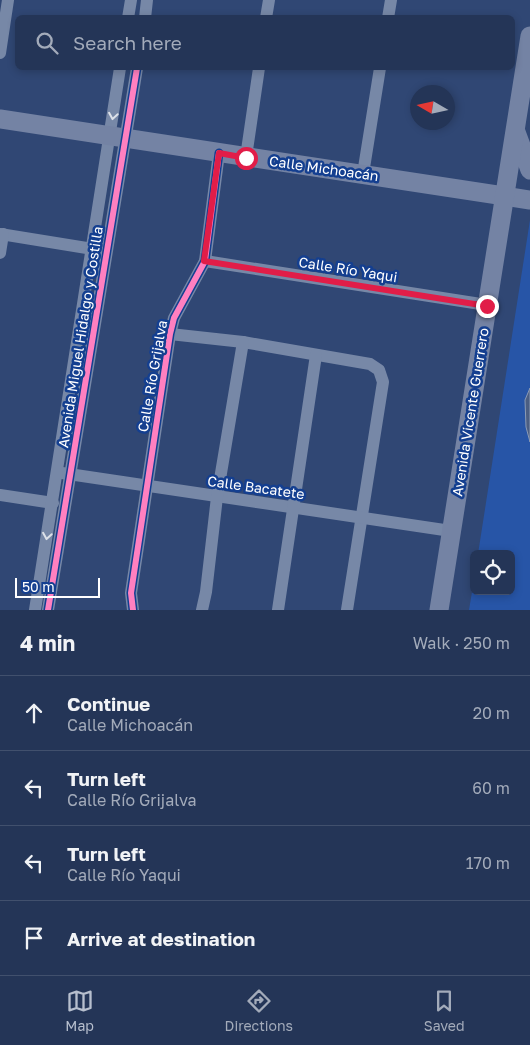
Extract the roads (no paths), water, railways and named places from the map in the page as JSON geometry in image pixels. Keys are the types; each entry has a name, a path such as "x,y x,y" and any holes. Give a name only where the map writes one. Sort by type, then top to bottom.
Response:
{"main road":[{"name":"Avenida Vicente Guerrero","path":"439,610 530,36"},
{"name":"Calle Michoacán","path":"0,119 530,200"},
{"path":"516,131 530,170"}],"street":[{"path":"0,53 8,0"},
{"path":"128,15 131,0"},
{"path":"146,15 148,0"},
{"path":"266,15 269,0"},
{"path":"388,15 391,0"},
{"name":"Avenida Miguel Hidalgo y Costilla","path":"48,610 107,251 117,138 120,70"},
{"name":"Avenida Miguel Hidalgo y Costilla","path":"35,610 92,250 117,138 136,70"},
{"path":"246,158 259,70"},
{"path":"363,174 380,70"},
{"name":"Calle Río Grijalva","path":"133,610 131,594 170,334 174,318 204,261 219,153"},
{"path":"0,253 1,234 107,251"},
{"name":"Calle Río Yaqui","path":"204,261 487,306"},
{"path":"170,334 243,342 370,364 379,370 383,382 347,610"},
{"path":"202,610 206,592 217,497 243,342"},
{"path":"278,610 316,355"},
{"name":"Calle Bacatete","path":"57,472 451,531"},
{"path":"0,495 53,503"}]}
